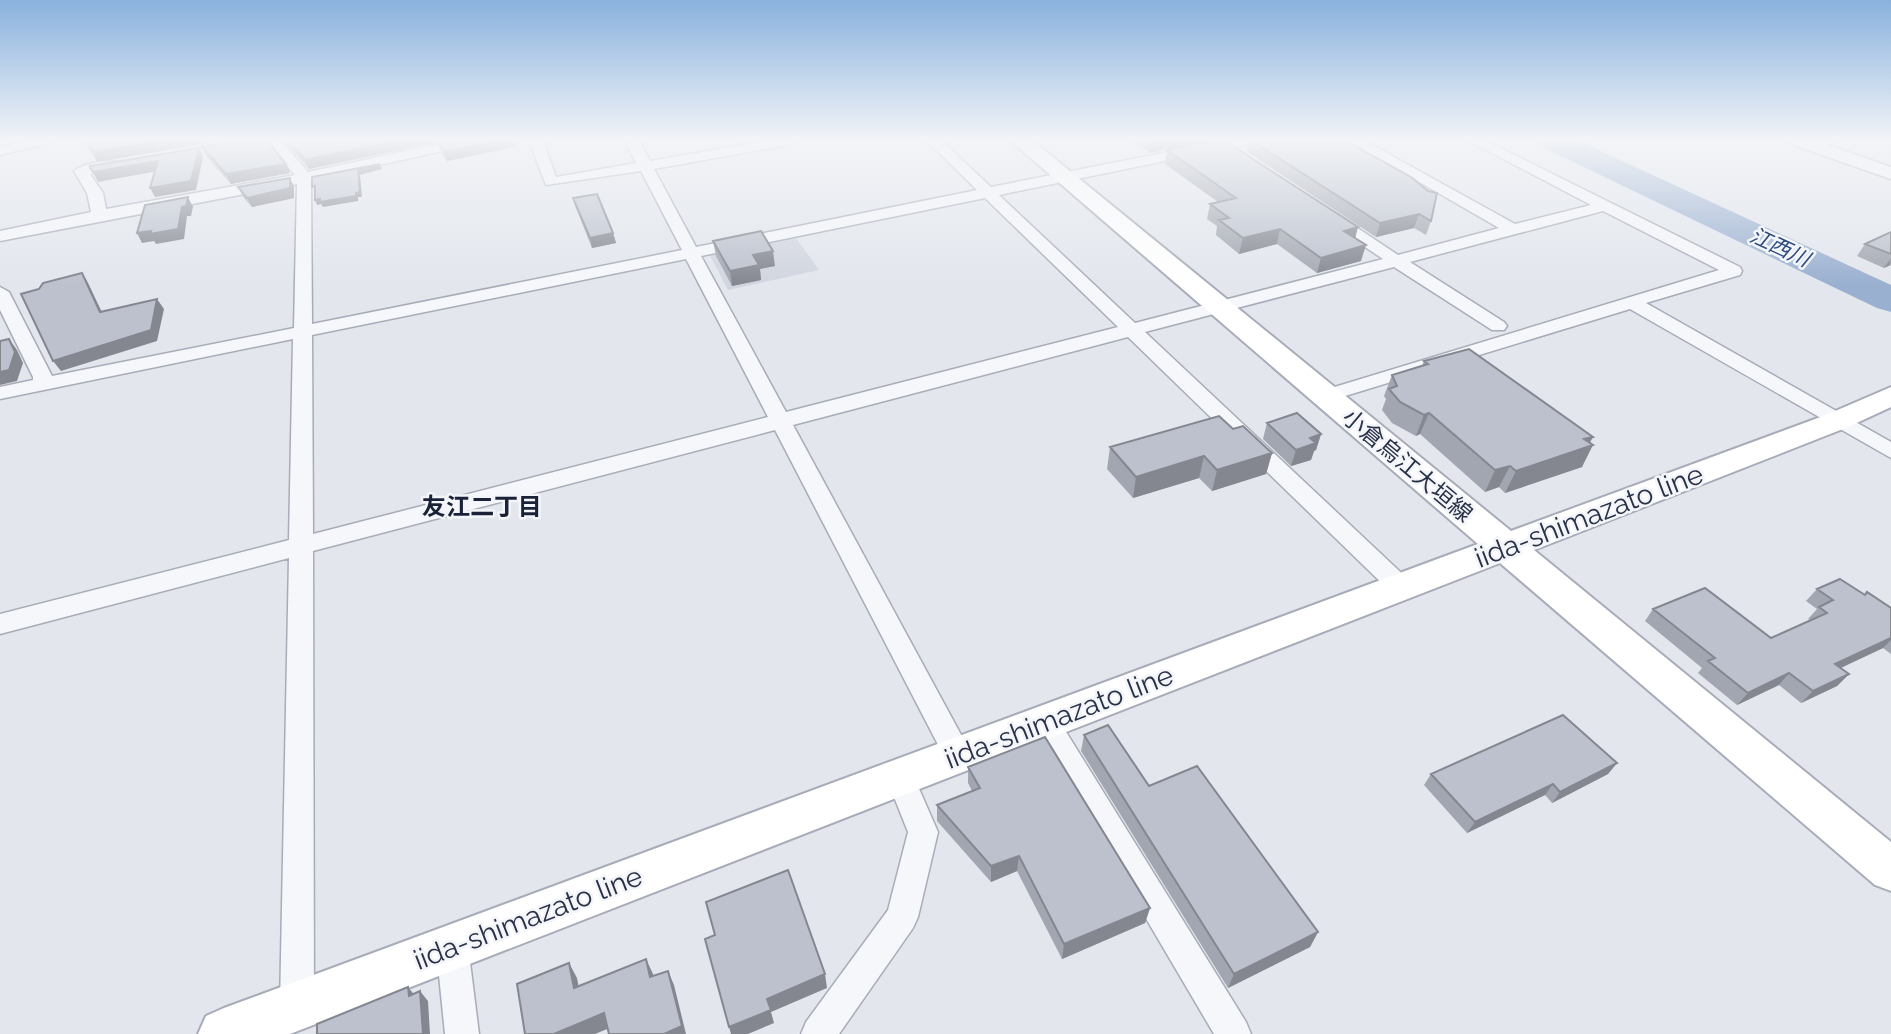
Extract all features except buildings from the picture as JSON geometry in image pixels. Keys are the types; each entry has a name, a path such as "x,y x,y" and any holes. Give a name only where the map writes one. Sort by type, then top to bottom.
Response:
{"main road":[{"name":"小倉烏江大垣線","path":"1079,189 1891,870"},
{"name":"iida-shimazato line","path":"224,1034 1507,548 1838,421 1891,396"}],"street":[{"path":"93,189 99,215"},
{"path":"0,236 188,193 215,189"},
{"path":"297,1006 304,189"},
{"path":"659,189 958,755"},
{"path":"0,393 996,189"},
{"path":"1442,189 1513,229"},
{"path":"1325,396 1734,271 1572,189"},
{"path":"987,191 1402,588"},
{"path":"1315,206 1498,326"},
{"path":"0,624 1605,206"},
{"path":"1,294 43,377 42,384"},
{"path":"1631,302 1891,451"},
{"path":"1045,722 1234,1034"},
{"path":"818,1034 902,917 923,832 900,777"},
{"path":"452,946 462,1034"}],"shaded area":[{"path":"794,235 819,270 728,290 708,252"}],"waterway":[{"name":"江西川","path":"1657,189 1891,300"}],"district":[{"name":"友江二丁目","path":"482,506"}]}
